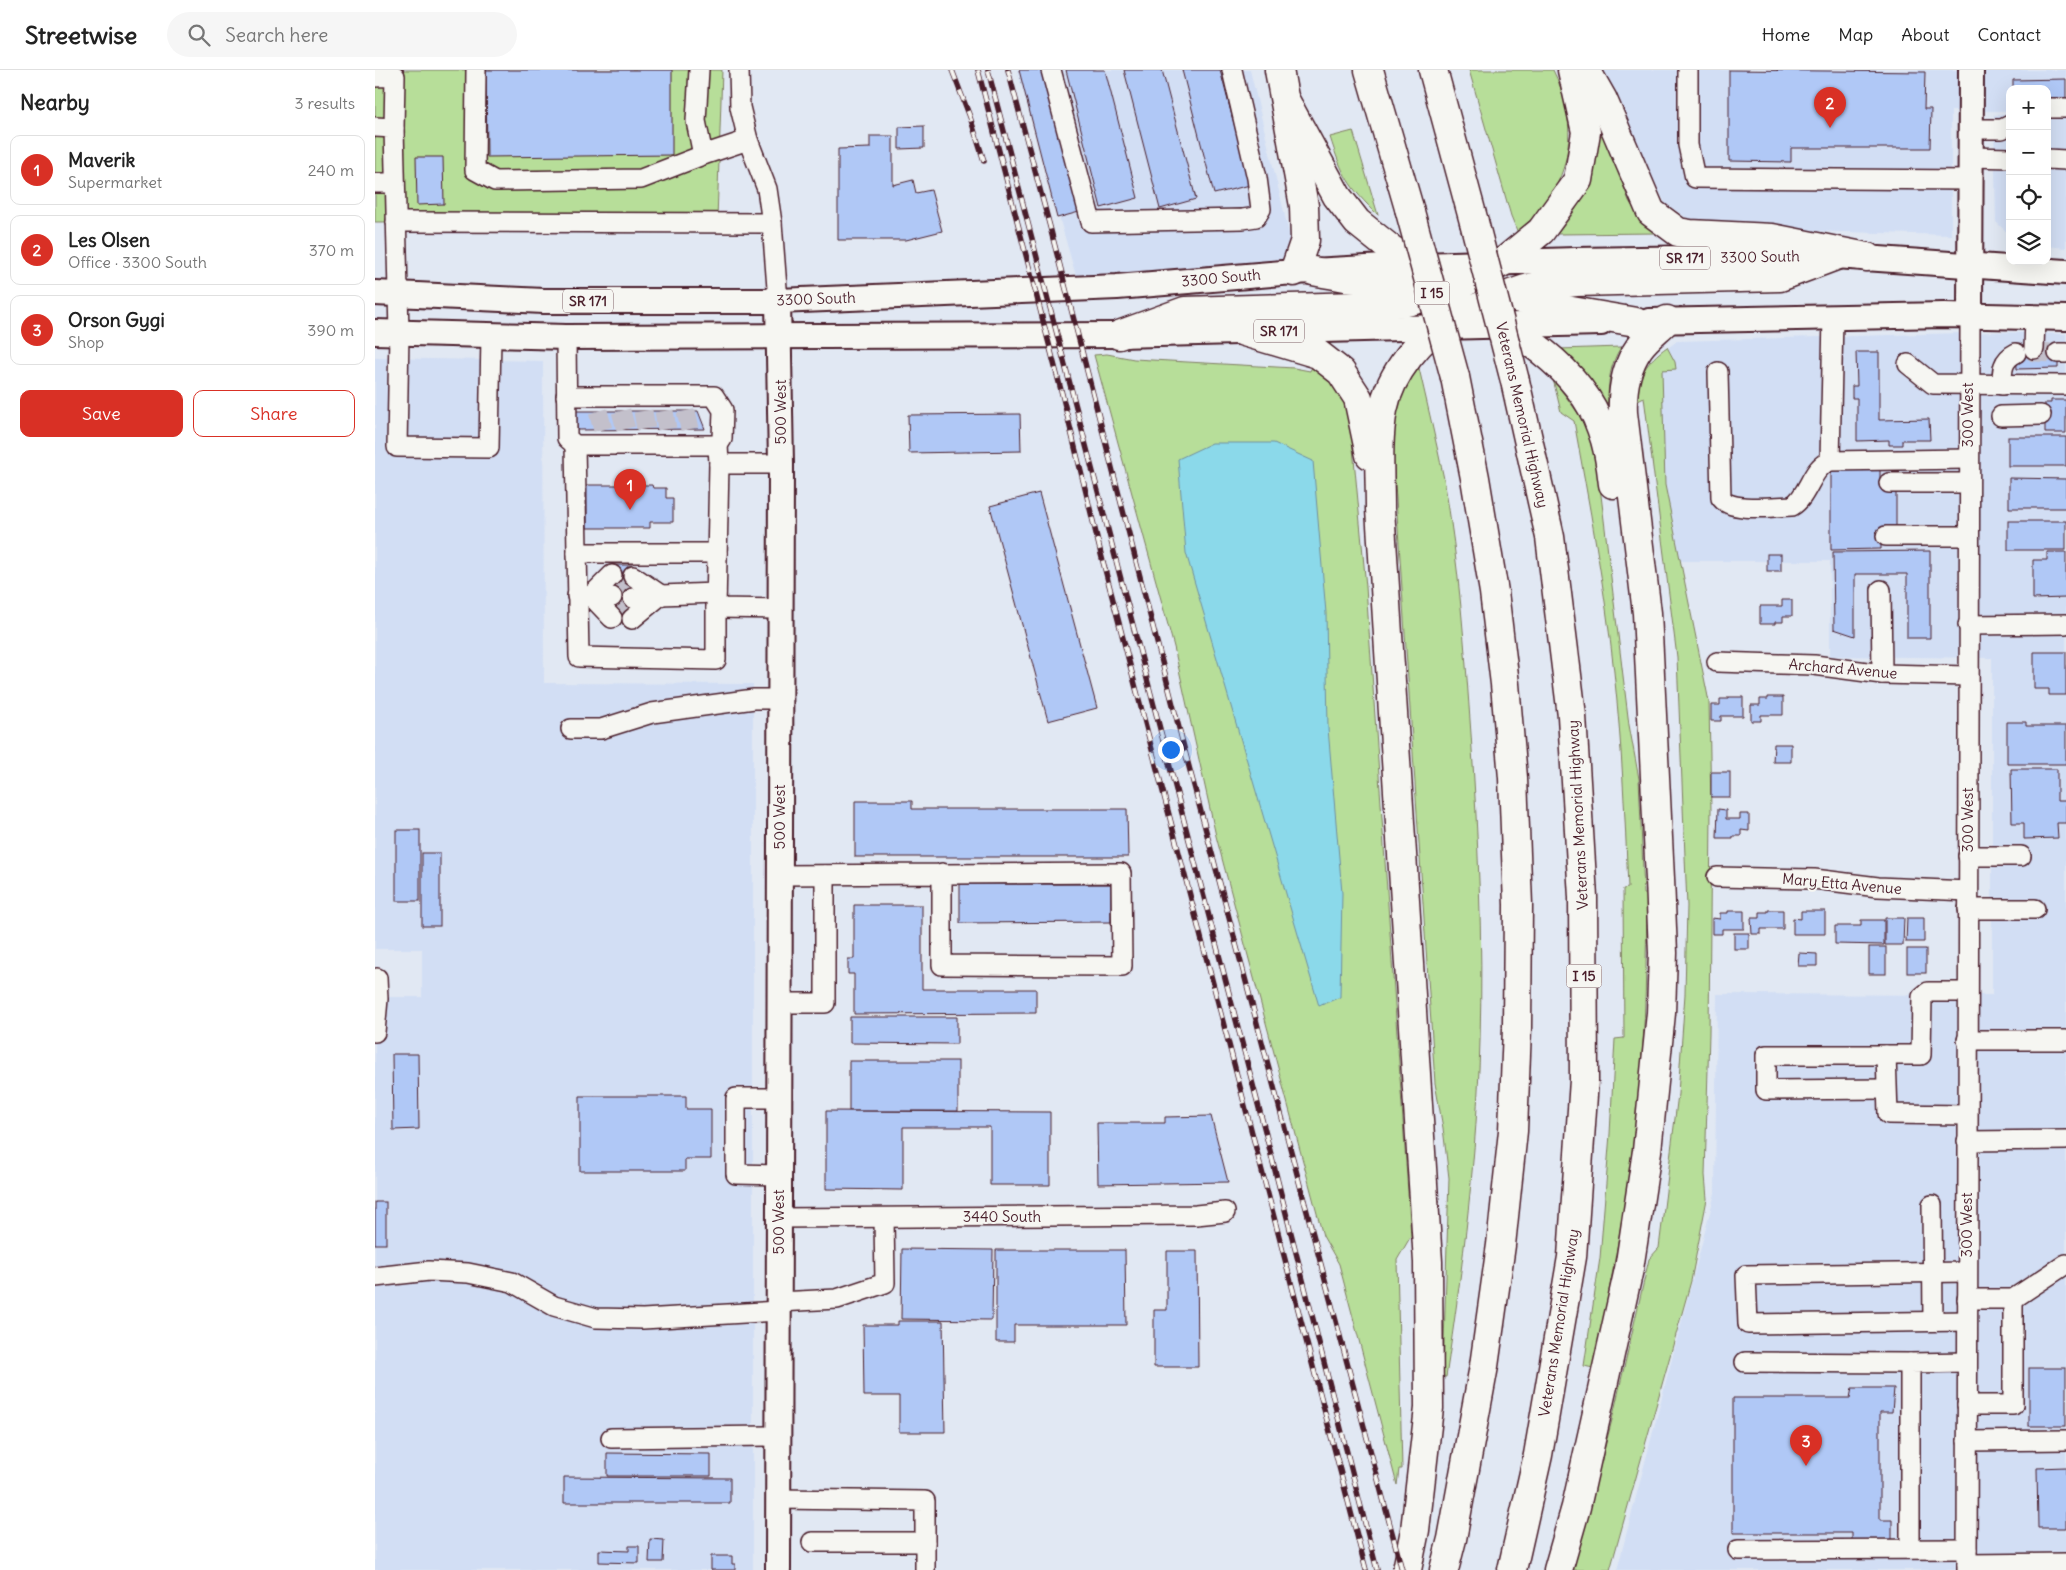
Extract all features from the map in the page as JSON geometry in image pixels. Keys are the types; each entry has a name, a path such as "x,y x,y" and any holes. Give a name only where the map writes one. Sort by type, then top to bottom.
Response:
{"highway":[{"path":"1279,70 1304,206 1304,271 1431,296 1472,310 1538,348 1569,376 1588,401 1601,426 1609,456 1633,646 1653,755"},
{"name":"I 15","path":"1369,70 1455,377 1475,478 1494,592 1513,778 1518,905 1517,1028 1513,1131 1501,1245 1484,1366 1452,1538 1444,1570"},
{"name":"Veterans Memorial Highway","path":"1433,70 1515,381 1550,537 1572,716 1583,897 1585,1080 1572,1257 1538,1454 1512,1570"},
{"path":"1119,335 1185,311 1378,306 1431,296 1462,284 1503,262 1541,231 1579,180 1585,132 1572,70"},
{"path":"1586,70 1603,100 1651,212 1678,232 1772,238 1867,257"},
{"path":"1285,100 1347,211 1382,243 1421,265 1462,284 1566,310 1636,322"},
{"path":"1407,1570 1415,1530 1429,1408 1428,1262 1380,509 1383,409 1400,369 1411,354 1439,327 1451,319 1507,296 1531,288 1576,282 1780,277 1836,256"},
{"path":"1558,1570 1576,1507 1629,1269 1651,1115 1661,1013 1663,953 1647,613 1625,431 1622,388 1627,371 1639,348 1667,320"},
{"path":"1244,332 1318,354 1341,372 1358,398 1380,509"}],"main road":[{"name":"300 West","path":"1970,315 1971,70"},
{"name":"3300 South","path":"386,293 544,301 778,300 1117,287 1304,271 1421,265 1836,256 2066,272"},
{"name":"500 West","path":"778,300 781,464 778,1570"},
{"name":"SR 171","path":"375,332 566,337 1119,335 1503,327 1667,320 1833,317 1970,315 2066,318"}],"street":[{"path":"476,70 475,170 495,181 641,179 748,140"},
{"path":"699,70 697,121 703,155"},
{"name":"500 West","path":"739,70 739,107 748,140 767,189 773,223 778,300"},
{"path":"1051,70 1091,222 1243,219 1256,217 1261,209 1257,178 1232,70"},
{"path":"1688,70 1688,145 1695,178 1971,168 2006,159"},
{"path":"375,77 395,76 396,222 386,293 399,333 397,447 489,448 491,335"},
{"path":"2051,108 2066,108"},
{"path":"375,127 394,128"},
{"path":"1971,129 2002,129 2006,127"},
{"path":"2051,159 2066,160"},
{"path":"375,183 395,183"},
{"path":"396,222 773,223"},
{"name":"300 West","path":"1967,1561 1968,384 1970,315"},
{"path":"1830,461 1833,317"},
{"path":"2002,385 2003,365 2008,357 2025,351 2035,317"},
{"path":"566,337 566,396 567,438 575,445 577,553 584,596 579,658 716,660 718,445 722,439 723,410 714,396 684,404 597,404 566,396"},
{"path":"1908,364 1933,384 2066,385"},
{"path":"1718,372 1721,498 1725,503 1736,507 1791,506 1798,502 1821,466 1830,461 1968,459"},
{"path":"2001,416 2031,415 2023,385"},
{"path":"575,445 605,438 692,437 718,445"},
{"path":"719,464 781,464"},
{"path":"1889,483 1968,483"},
{"path":"1886,536 1968,536"},
{"path":"577,553 717,553"},
{"path":"1881,590 1882,674"},
{"path":"661,595 633,598 661,595 780,609"},
{"path":"584,596 612,597 584,596"},
{"path":"1968,625 2066,624"},
{"name":"Archard Avenue","path":"1717,662 1814,665 1882,674 1968,676"},
{"path":"571,729 601,729 661,712 754,698 780,699"},
{"path":"1968,856 2021,856"},
{"path":"780,875 942,873 1121,874 1122,966 942,965 942,873"},
{"path":"780,1003 825,1003 825,875"},
{"name":"Mary Etta Avenue","path":"1717,877 1814,879 2035,908"},
{"path":"375,1032 381,978"},
{"path":"1886,1089 1766,1090 1766,1055 1921,1055 1921,997 1928,992 1967,992"},
{"path":"1967,1040 2066,1040"},
{"path":"1886,1055 1888,1114 1967,1115"},
{"path":"779,1098 736,1098 736,1174 779,1175"},
{"path":"1967,1141 2066,1140"},
{"path":"1932,1204 1933,1321"},
{"name":"3440 South","path":"779,1218 1196,1215 1225,1212"},
{"path":"375,1278 429,1271 468,1273 512,1282 554,1306 596,1318 643,1319 779,1306 837,1299 885,1283 885,1218"},
{"path":"1967,1299 2013,1299 2066,1264"},
{"path":"1967,1272 1746,1275 1748,1324 1967,1321"},
{"path":"1967,1405 2013,1405 2013,1299"},
{"path":"1745,1362 1967,1362"},
{"path":"1910,1363 1910,1549"},
{"path":"611,1438 779,1436"},
{"path":"1967,1441 2066,1440"},
{"path":"778,1499 925,1501 925,1570"},
{"path":"812,1542 925,1542"},
{"path":"1738,1550 1910,1549 1967,1561 2066,1563"}],"shaded area":[{"path":"1017,70 1250,70 1296,262 1076,276"},
{"path":"1600,70 2066,70 2066,112 2051,94 2051,85 2006,85 2006,111 1951,111 1951,235 1701,228 1665,203"},
{"path":"1994,115 2006,115 2006,231 1996,222"},
{"path":"2051,115 2066,115 2066,248 2051,246"},
{"path":"1999,332 2066,334 2066,1570 1617,1570 1715,1193 1717,994 1992,995 1992,658 1830,656 1830,561 1665,561 1647,364 1677,341"},
{"path":"375,358 543,361 544,683 753,684 753,1570 375,1570 375,997 422,997 422,949 375,949"}],"green space":[{"path":"375,70 722,70 717,220 375,222"},
{"path":"1469,70 1553,70 1566,105 1569,141 1561,175 1553,192 1518,233 1511,216"},
{"path":"1598,129 1602,129 1629,201 1638,215 1658,233 1557,234 1575,210 1587,186 1595,159"},
{"path":"1353,131 1378,215 1348,180 1338,161 1330,137"},
{"path":"1621,347 1614,360 1610,374 1608,403 1605,403 1584,374 1559,349"},
{"path":"1667,347 1675,362 1676,369 1662,370 1665,485 1709,702 1711,810 1709,1033 1705,1175 1707,1199 1691,1281 1610,1570 1573,1570 1612,1420 1649,1259 1659,1248 1678,1094 1685,994 1687,906 1677,657 1644,397 1636,401 1638,384 1644,370"},
{"path":"1107,354 1134,359 1294,368 1310,371 1312,367 1336,387 1350,416 1366,587 1411,1236 1397,1260 1402,1469 1399,1469 1397,1485 1339,1264 1323,1236 1216,836 1174,647 1094,355"},
{"path":"1418,364 1444,479 1458,574 1474,772 1478,849 1481,1003 1476,1126 1458,1294 1446,1377 1443,1377 1449,1178 1435,1083 1393,453 1394,428 1398,407"},
{"path":"1553,379 1583,420 1595,446 1629,725 1639,779 1644,894 1647,894 1644,1018 1635,1126 1620,1230 1593,1368 1584,1366 1600,1258 1610,1134 1615,1039 1624,1038 1623,889 1628,888 1619,726 1606,609 1574,421 1561,412"}],"water":[{"path":"1212,443 1274,443 1313,461 1326,613 1328,728 1342,893 1340,997 1319,1006 1186,553 1178,459"}],"building":[{"path":"486,70 672,70 672,155 487,157"},
{"path":"1019,70 1043,70 1079,212 1057,218"},
{"path":"1066,70 1105,70 1138,198 1101,208"},
{"path":"1124,70 1162,70 1196,199 1160,209"},
{"path":"1182,70 1220,70 1250,185 1214,194"},
{"path":"1729,70 1925,72 1924,109 1931,109 1930,148 1791,148 1791,162 1729,161"},
{"path":"2066,79 2066,104 2051,104 2051,85 2013,85 2013,80"},
{"path":"924,126 924,148 899,149 899,127"},
{"path":"870,136 893,136 893,185 913,180 916,193 931,190 942,231 906,240 838,240 838,149 870,148"},
{"path":"416,157 443,157 444,204 417,205"},
{"path":"2058,349 2058,368 2017,369 2016,350"},
{"path":"1856,352 1879,352 1879,420 1929,419 1930,440 1902,440 1902,445 1889,445 1889,440 1857,441 1857,398 1852,398 1852,386 1857,386"},
{"path":"2051,400 2066,400 2066,433 2045,433 2045,403 2051,403"},
{"path":"572,411 698,411 705,429 578,430"},
{"path":"1020,414 1021,451 909,453 908,415"},
{"path":"2008,437 2066,437 2066,466 2008,466"},
{"path":"1831,467 1880,467 1880,488 1896,488 1896,529 1881,529 1881,549 1831,550"},
{"path":"2009,478 2066,479 2066,508 2009,508"},
{"path":"587,485 652,485 653,488 666,488 666,498 673,498 673,522 650,522 650,528 587,528"},
{"path":"1039,493 1097,708 1048,721 990,506"},
{"path":"2008,521 2066,521 2066,550 2008,550"},
{"path":"1930,551 1930,638 1907,638 1907,574 1855,574 1855,636 1834,629 1833,552"},
{"path":"2047,552 2066,552 2066,598 2033,599 2033,560 2047,560"},
{"path":"1767,554 1781,554 1781,571 1767,571"},
{"path":"612,565 633,565 632,621 612,621"},
{"path":"1782,600 1792,600 1792,616 1783,616 1783,622 1775,622 1775,624 1760,624 1760,606 1782,606"},
{"path":"2034,652 2066,652 2066,695 2049,695 2049,689 2034,689"},
{"path":"1728,697 1743,697 1743,716 1721,716 1721,721 1711,721 1711,705 1720,705 1720,699 1728,699"},
{"path":"1768,697 1783,697 1783,715 1761,715 1761,721 1751,721 1751,705 1760,705 1760,699 1768,699"},
{"path":"2007,722 2026,722 2026,726 2066,726 2066,764 2007,764"},
{"path":"1774,744 1791,744 1791,762 1773,762"},
{"path":"2011,769 2057,769 2057,801 2066,801 2066,823 2057,823 2058,838 2024,839 2024,823 2012,823"},
{"path":"1711,772 1730,772 1730,797 1711,797"},
{"path":"855,801 912,801 912,809 1127,809 1128,857 855,857"},
{"path":"1718,809 1726,810 1726,819 1740,819 1740,814 1749,814 1749,831 1741,830 1741,836 1733,836 1733,838 1717,838"},
{"path":"396,830 420,830 420,901 396,901"},
{"path":"422,853 440,853 440,926 422,926"},
{"path":"960,884 1111,884 1111,922 960,923"},
{"path":"854,905 922,905 922,989 1036,989 1036,1013 854,1014 854,974 848,974 848,959 854,959"},
{"path":"1768,910 1783,910 1783,929 1761,929 1761,934 1752,934 1751,918 1760,918 1760,912 1768,912"},
{"path":"1728,911 1744,911 1744,929 1722,929 1722,934 1712,934 1712,918 1720,919 1720,913 1728,913"},
{"path":"1801,911 1825,911 1825,934 1793,934 1793,918 1801,919"},
{"path":"1885,918 1904,918 1903,945 1885,945"},
{"path":"1907,918 1924,918 1924,942 1906,942"},
{"path":"1861,920 1884,920 1884,945 1835,944 1835,926 1861,926"},
{"path":"1734,933 1749,933 1749,949 1734,949"},
{"path":"1869,947 1886,947 1886,974 1869,974"},
{"path":"1907,949 1926,949 1926,973 1907,973"},
{"path":"1799,953 1817,954 1817,966 1798,966"},
{"path":"850,1017 957,1017 957,1044 850,1043"},
{"path":"392,1054 418,1054 419,1129 393,1130"},
{"path":"849,1061 958,1061 958,1111 849,1111"},
{"path":"580,1096 686,1096 686,1109 711,1109 711,1159 685,1159 685,1171 580,1171"},
{"path":"826,1111 1050,1112 1050,1185 990,1185 990,1127 903,1127 903,1190 826,1189"},
{"path":"1211,1116 1228,1182 1098,1184 1097,1123 1165,1123 1165,1117"},
{"path":"375,1202 386,1202 386,1244 375,1244"},
{"path":"902,1249 993,1250 992,1320 901,1319"},
{"path":"996,1250 1125,1250 1126,1325 1014,1325 1014,1342 996,1342"},
{"path":"1167,1251 1197,1251 1198,1367 1154,1367 1154,1310 1167,1310"},
{"path":"898,1321 943,1321 945,1432 899,1432 899,1396 864,1396 863,1325 898,1325"},
{"path":"2029,1368 2066,1368 2066,1426 2029,1426"},
{"path":"1852,1388 1894,1388 1892,1412 1880,1412 1880,1520 1892,1520 1892,1543 1852,1543 1852,1533 1733,1533 1733,1398 1850,1398"},
{"path":"607,1453 711,1454 711,1476 607,1476"},
{"path":"2066,1467 2066,1528 2038,1528 2037,1468"},
{"path":"564,1477 730,1478 730,1503 564,1503"},
{"path":"650,1539 664,1540 663,1562 649,1562"},
{"path":"629,1546 639,1546 639,1563 599,1562 599,1550 629,1551"},
{"path":"711,1556 732,1556 732,1564 735,1564 735,1570 711,1570"}],"tunnel":[{"path":"2034,349 2034,352 2058,353"},
{"path":"598,411 603,430"},
{"path":"621,411 626,429"},
{"path":"643,411 646,429"},
{"path":"664,411 667,429"},
{"path":"686,411 690,429"},
{"path":"612,585 633,586"},
{"path":"612,610 632,610"}],"railway":[{"path":"952,70 984,161"},
{"path":"978,70 1062,394 1101,554 1366,1570"},
{"path":"988,70 1265,1131 1377,1570"},
{"path":"1008,70 1188,763 1402,1570"}],"place":[{"name":"Les Olsen","path":"1830,128"},
{"name":"Maverik","path":"630,510"},
{"name":"Orson Gygi","path":"1806,1466"}]}
